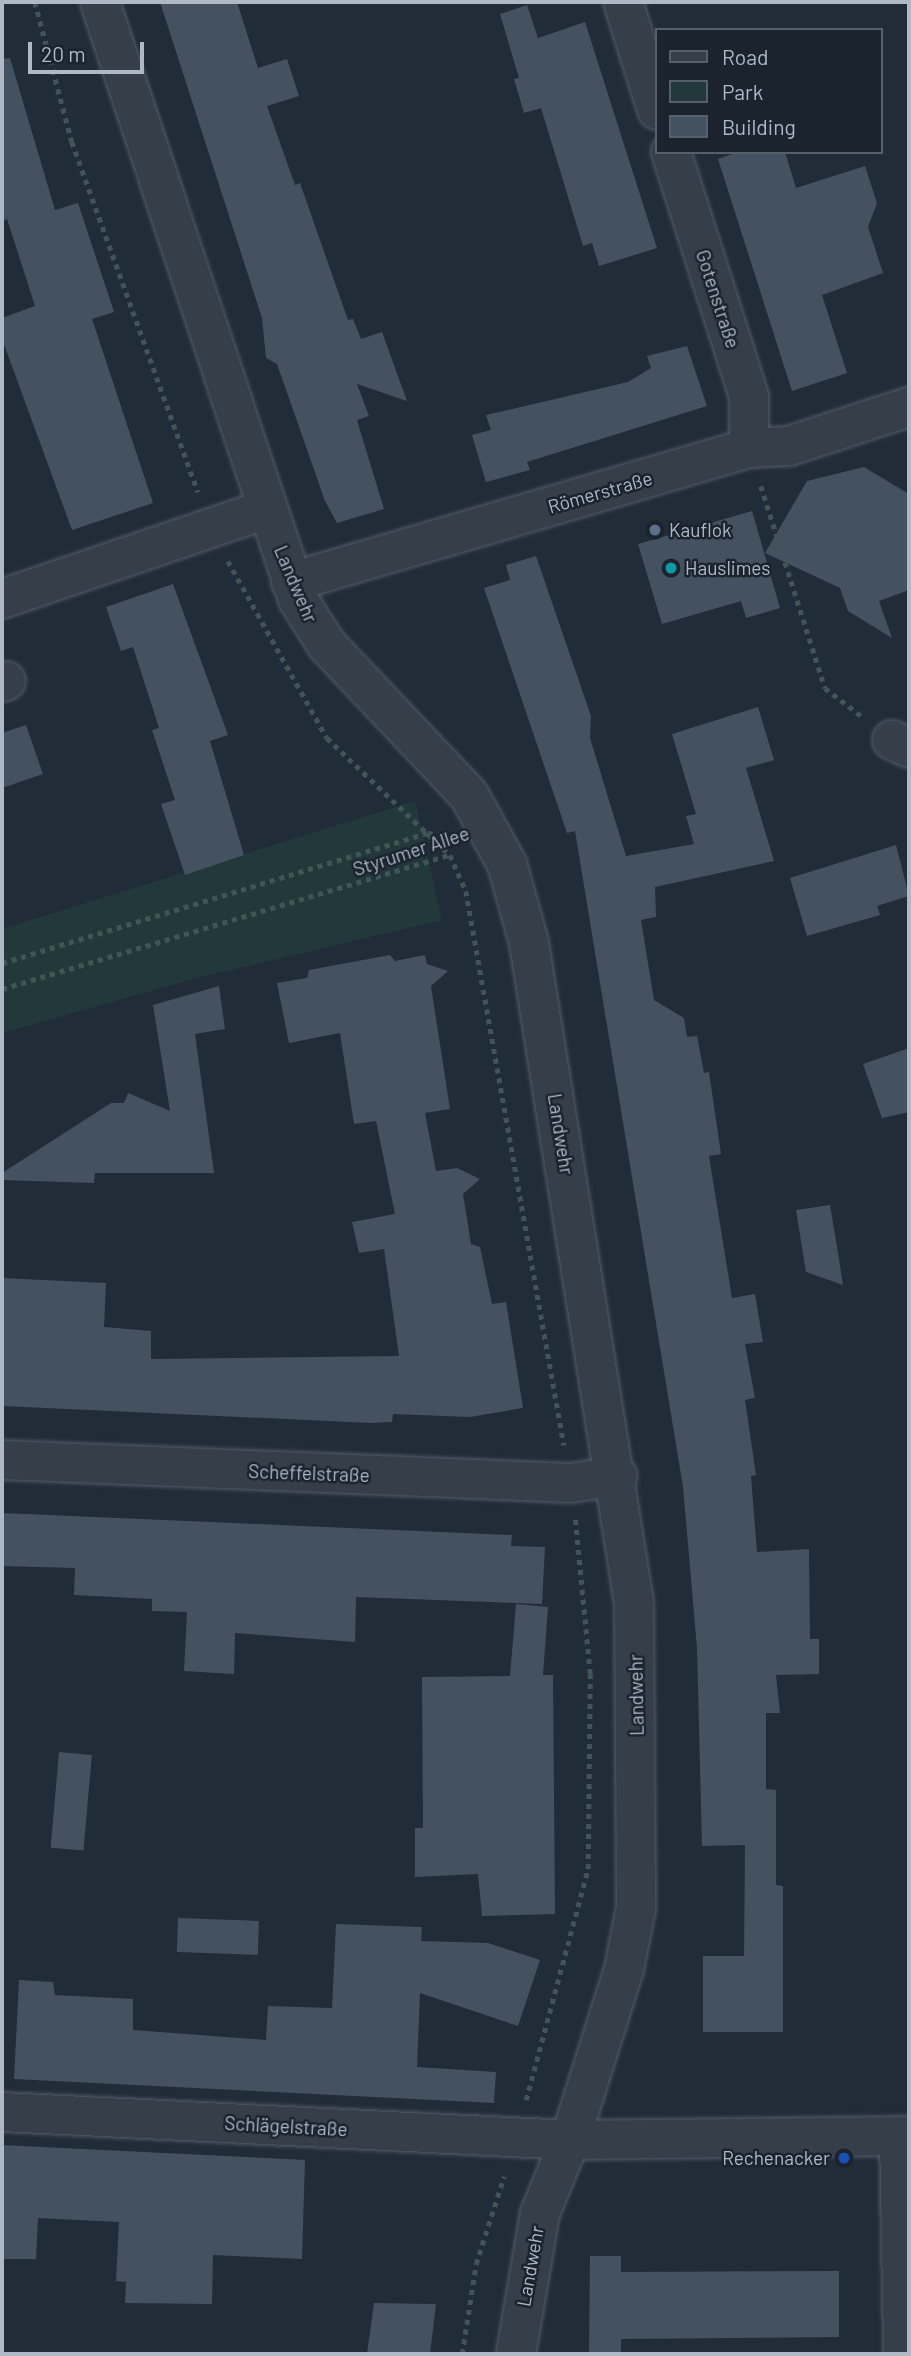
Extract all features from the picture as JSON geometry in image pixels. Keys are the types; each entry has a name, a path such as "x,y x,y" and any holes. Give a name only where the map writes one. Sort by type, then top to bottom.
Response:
{"street":[{"name":"Landwehr","path":"100,2 291,582 326,644 458,780 497,839 529,943 617,1476 634,1603 636,1908 624,1969 570,2140 540,2213 516,2354"},
{"path":"623,2 656,107"},
{"name":"Gotenstraße","path":"672,154 749,397 749,449"},
{"name":"Römerstraße","path":"291,582 749,449 789,446 909,407"},
{"path":"2,599 267,509"},
{"name":"Scheffelstraße","path":"2,1460 571,1483 617,1476"},
{"name":"Schlägelstraße","path":"2,2112 570,2140"},
{"path":"570,2140 904,2136 903,2354"}],"path":[{"path":"35,2 72,142 211,528 327,738 450,855 466,891 571,1483 590,1674 588,1869 516,2138 477,2264 462,2354"},
{"path":"749,449 825,688 901,744"},
{"name":"Styrumer Allee","path":"2,963 428,833 497,839"},
{"name":"Styrumer Allee","path":"2,989 497,839"}],"green space":[{"path":"415,801 442,920 197,978 2,1033 2,929"}],"building":[{"path":"160,2 237,2 258,68 287,59 299,96 267,106 295,185 300,183 348,320 353,319 361,339 382,332 407,401 357,384 369,416 357,420 384,509 337,523 325,501 277,364 266,358 262,318"},
{"path":"527,5 538,38 585,22 657,248 599,266 592,243 583,246 541,108 524,113 514,79 519,78 500,14"},
{"path":"10,58 55,210 78,203 114,312 92,319 153,503 72,530 2,339 2,318 35,306 7,219 2,221 2,59"},
{"path":"732,154 786,154 796,188 865,166 877,203 868,227 883,273 822,295 847,373 792,391 718,159"},
{"path":"687,346 707,406 527,462 530,470 486,482 472,435 491,430 486,415 628,382 651,368 647,356"},
{"path":"864,467 909,494 909,590 879,601 892,638 848,611 840,588 765,553 807,481"},
{"path":"752,511 780,608 746,618 741,601 662,624 638,544"},
{"path":"536,556 591,716 590,738 626,856 694,844 686,816 696,814 672,734 758,707 774,760 746,768 774,861 655,887 656,917 641,920 654,1000 684,1018 687,1037 697,1036 704,1073 709,1072 721,1154 709,1156 732,1298 755,1294 763,1342 745,1344 755,1398 745,1400 756,1475 751,1476 757,1552 809,1549 810,1639 819,1639 819,1674 776,1675 780,1713 766,1713 766,1789 776,1790 776,1885 783,1886 783,2032 703,2032 703,1956 744,1956 745,1845 702,1846 697,1648 683,1487 575,831 567,833 484,588 510,580 506,565"},
{"path":"173,584 228,735 210,741 244,855 185,875 161,804 175,800 152,730 159,728 133,647 121,651 106,607"},
{"path":"26,725 43,774 2,788 2,733"},
{"path":"896,845 909,896 877,906 880,915 807,936 790,878"},
{"path":"390,955 395,961 425,955 427,964 448,971 431,986 450,1109 425,1113 436,1171 457,1168 480,1179 463,1194 471,1244 480,1247 492,1304 506,1302 523,1408 470,1417 393,1414 392,1422 371,1423 2,1406 2,1278 106,1283 104,1327 151,1331 151,1359 399,1356 384,1249 359,1253 352,1222 395,1214 376,1121 354,1124 340,1033 289,1043 277,983 307,978 309,970"},
{"path":"219,986 225,1029 195,1034 214,1173 95,1173 94,1183 2,1180 2,1173 111,1103 124,1103 128,1093 170,1111 153,1005"},
{"path":"909,1048 909,1112 882,1118 863,1064"},
{"path":"830,1205 843,1285 806,1272 796,1210"},
{"path":"2,1513 512,1535 511,1546 545,1547 542,1604 356,1597 355,1642 235,1633 234,1674 184,1671 187,1612 152,1611 152,1599 74,1595 75,1568 2,1566"},
{"path":"516,1604 548,1607 543,1675 553,1675 555,1914 482,1916 478,1874 415,1877 415,1828 423,1828 422,1677 510,1676"},
{"path":"59,1752 92,1755 84,1851 51,1848"},
{"path":"178,1918 259,1921 258,1955 177,1952"},
{"path":"336,1924 422,1927 421,1941 488,1943 540,1960 518,2026 420,1993 417,2067 496,2072 494,2103 14,2079 19,1980 53,1982 55,1995 133,1999 133,2030 266,2040 268,2006 332,2008"},
{"path":"2,2145 305,2160 302,2259 213,2255 212,2304 125,2303 126,2282 116,2281 119,2222 38,2218 36,2259 4,2259"},
{"path":"590,2256 621,2256 621,2272 839,2271 839,2337 621,2339 621,2354 589,2354"},
{"path":"374,2303 436,2304 430,2354 367,2354"}],"place":[{"name":"Kauflok","path":"655,530"},
{"name":"Hauslimes","path":"671,568"},
{"name":"Rechenacker","path":"844,2158"}]}
